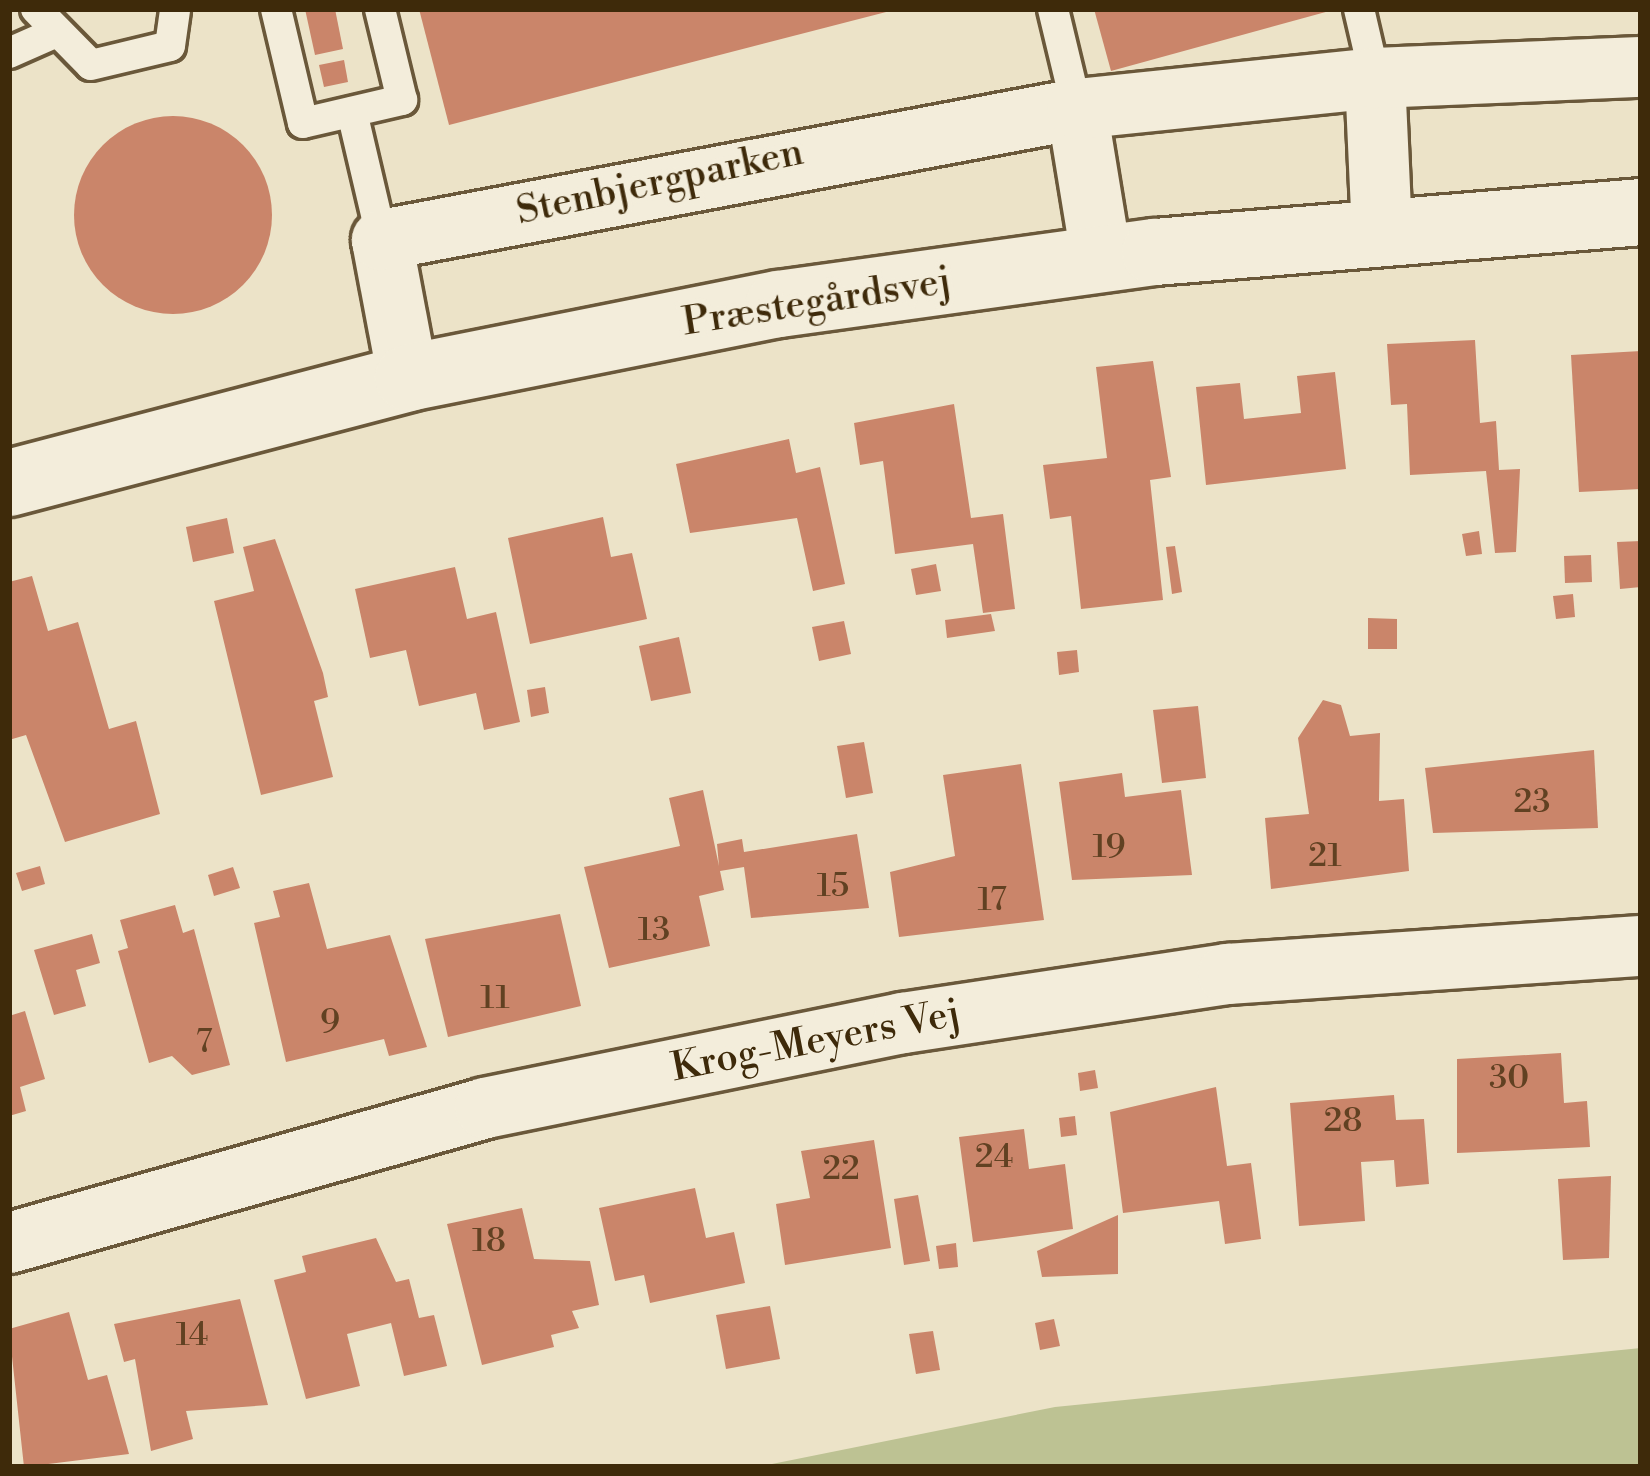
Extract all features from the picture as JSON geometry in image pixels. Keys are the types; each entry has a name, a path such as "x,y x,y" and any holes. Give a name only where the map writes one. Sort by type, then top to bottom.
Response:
{"street":[{"name":"Stenbjergparken","path":"382,240 1077,109 1375,78 1641,67"},
{"path":"1375,78 1382,230"},
{"path":"1077,109 1102,261"},
{"name":"Præstegårdsvej","path":"9,484 408,378 779,304 1382,230 1641,212"},
{"path":"382,240 408,378"},
{"name":"Krog-Meyers Vej","path":"9,1243 484,1108 904,1023 1228,974 1641,946"}],"lane":[{"path":"9,53 44,21 91,65 170,46 176,9"},
{"path":"276,9 303,123 402,100 380,9"},
{"path":"1053,9 1077,109"},
{"path":"1359,9 1375,78"},
{"path":"352,112 382,240"}],"green space":[{"path":"1641,1348 1641,1467 757,1467 1055,1407"}],"building":[{"path":"305,9 335,9 343,49 315,55"},
{"path":"419,9 890,9 890,11 449,125"},
{"path":"1094,9 1333,9 1333,10 1111,71"},
{"path":"344,60 348,82 324,87 319,65"},
{"path":"173,116 211,124 243,145 264,177 272,215 264,253 243,285 211,306 173,314 135,306 103,285 82,253 74,215 82,177 103,145 135,124"},
{"path":"1475,340 1480,423 1496,421 1499,470 1520,469 1516,552 1495,553 1486,471 1410,475 1407,404 1391,405 1387,344"},
{"path":"1641,351 1641,489 1579,492 1571,355"},
{"path":"1153,361 1171,477 1150,480 1163,600 1081,609 1071,516 1050,519 1043,465 1107,458 1096,367"},
{"path":"1335,372 1346,469 1206,485 1196,387 1240,383 1244,419 1301,413 1297,376"},
{"path":"954,404 971,518 1003,514 1015,609 983,613 973,544 895,554 883,461 860,465 854,423"},
{"path":"789,439 796,473 820,467 845,584 813,591 797,518 690,533 676,464"},
{"path":"603,517 611,557 632,553 647,619 530,644 508,538"},
{"path":"227,518 234,553 193,562 186,527"},
{"path":"1479,531 1482,554 1466,556 1462,534"},
{"path":"275,539 323,673 328,697 314,701 333,777 261,795 214,601 254,591 243,547"},
{"path":"1641,541 1641,587 1620,589 1617,542"},
{"path":"1175,546 1182,592 1172,594 1166,547"},
{"path":"1591,555 1592,582 1565,583 1564,556"},
{"path":"936,564 941,591 916,595 911,569"},
{"path":"455,567 467,619 496,612 520,722 484,730 476,693 419,706 406,650 370,658 355,589"},
{"path":"32,576 48,631 78,622 109,729 136,721 160,814 65,842 26,735 9,740 9,582"},
{"path":"1573,594 1575,617 1556,619 1553,596"},
{"path":"991,614 995,631 947,638 945,620"},
{"path":"1368,618 1397,619 1397,649 1368,649"},
{"path":"844,621 851,654 819,661 812,627"},
{"path":"679,637 691,693 651,701 639,646"},
{"path":"1077,650 1079,672 1059,675 1057,652"},
{"path":"545,687 549,713 531,717 527,690"},
{"path":"1323,700 1341,705 1350,736 1380,733 1379,801 1404,799 1409,871 1271,889 1265,818 1309,814 1298,738"},
{"path":"1198,706 1206,778 1162,783 1153,710"},
{"path":"864,742 873,793 846,798 837,746"},
{"path":"1594,750 1598,828 1433,833 1425,768"},
{"path":"1021,764 1044,920 899,937 890,872 955,856 943,775"},
{"path":"1122,773 1125,797 1181,790 1192,875 1072,880 1059,782"},
{"path":"703,790 719,866 717,844 742,839 744,852 857,834 869,908 751,918 744,867 720,871 724,890 699,896 710,946 609,968 584,867 680,846 669,798"},
{"path":"40,866 45,884 22,891 16,873"},
{"path":"233,867 240,888 214,896 208,875"},
{"path":"309,883 327,949 390,935 427,1047 389,1056 384,1039 286,1062 254,923 280,917 273,891"},
{"path":"175,905 183,933 194,929 230,1065 192,1075 172,1056 149,1063 118,951 128,948 120,920"},
{"path":"560,914 581,1006 448,1037 425,939"},
{"path":"92,934 100,963 76,970 86,1006 54,1015 34,950"},
{"path":"25,1011 45,1079 20,1087 26,1111 9,1116 9,1016"},
{"path":"1561,1053 1564,1103 1587,1101 1590,1147 1457,1153 1457,1059"},
{"path":"1095,1070 1098,1088 1080,1091 1078,1073"},
{"path":"1216,1087 1227,1166 1251,1163 1261,1239 1225,1244 1219,1201 1123,1213 1110,1112"},
{"path":"1394,1095 1396,1120 1424,1119 1429,1184 1396,1187 1394,1160 1361,1162 1365,1221 1299,1226 1290,1103"},
{"path":"1075,1116 1077,1135 1061,1137 1059,1118"},
{"path":"1024,1129 1029,1169 1065,1164 1073,1229 973,1242 959,1137"},
{"path":"874,1140 891,1248 785,1265 776,1204 810,1198 801,1151"},
{"path":"1611,1176 1609,1258 1563,1260 1558,1179"},
{"path":"695,1188 706,1238 734,1232 745,1283 650,1303 644,1275 615,1281 599,1208"},
{"path":"918,1195 930,1261 904,1265 894,1199"},
{"path":"522,1208 534,1259 590,1261 599,1305 572,1311 579,1328 551,1335 554,1347 482,1365 447,1224"},
{"path":"1118,1215 1118,1274 1042,1277 1037,1251"},
{"path":"376,1238 396,1282 409,1279 419,1318 434,1315 447,1366 404,1376 391,1323 347,1334 360,1386 306,1399 274,1280 306,1272 302,1256"},
{"path":"956,1243 958,1267 939,1269 936,1246"},
{"path":"240,1299 268,1405 186,1411 193,1439 151,1451 135,1359 124,1362 114,1324"},
{"path":"770,1306 780,1359 726,1369 716,1315"},
{"path":"69,1312 88,1380 107,1375 129,1454 24,1467 9,1329"},
{"path":"1054,1319 1060,1346 1040,1350 1035,1323"},
{"path":"933,1331 940,1370 916,1374 909,1334"}]}
